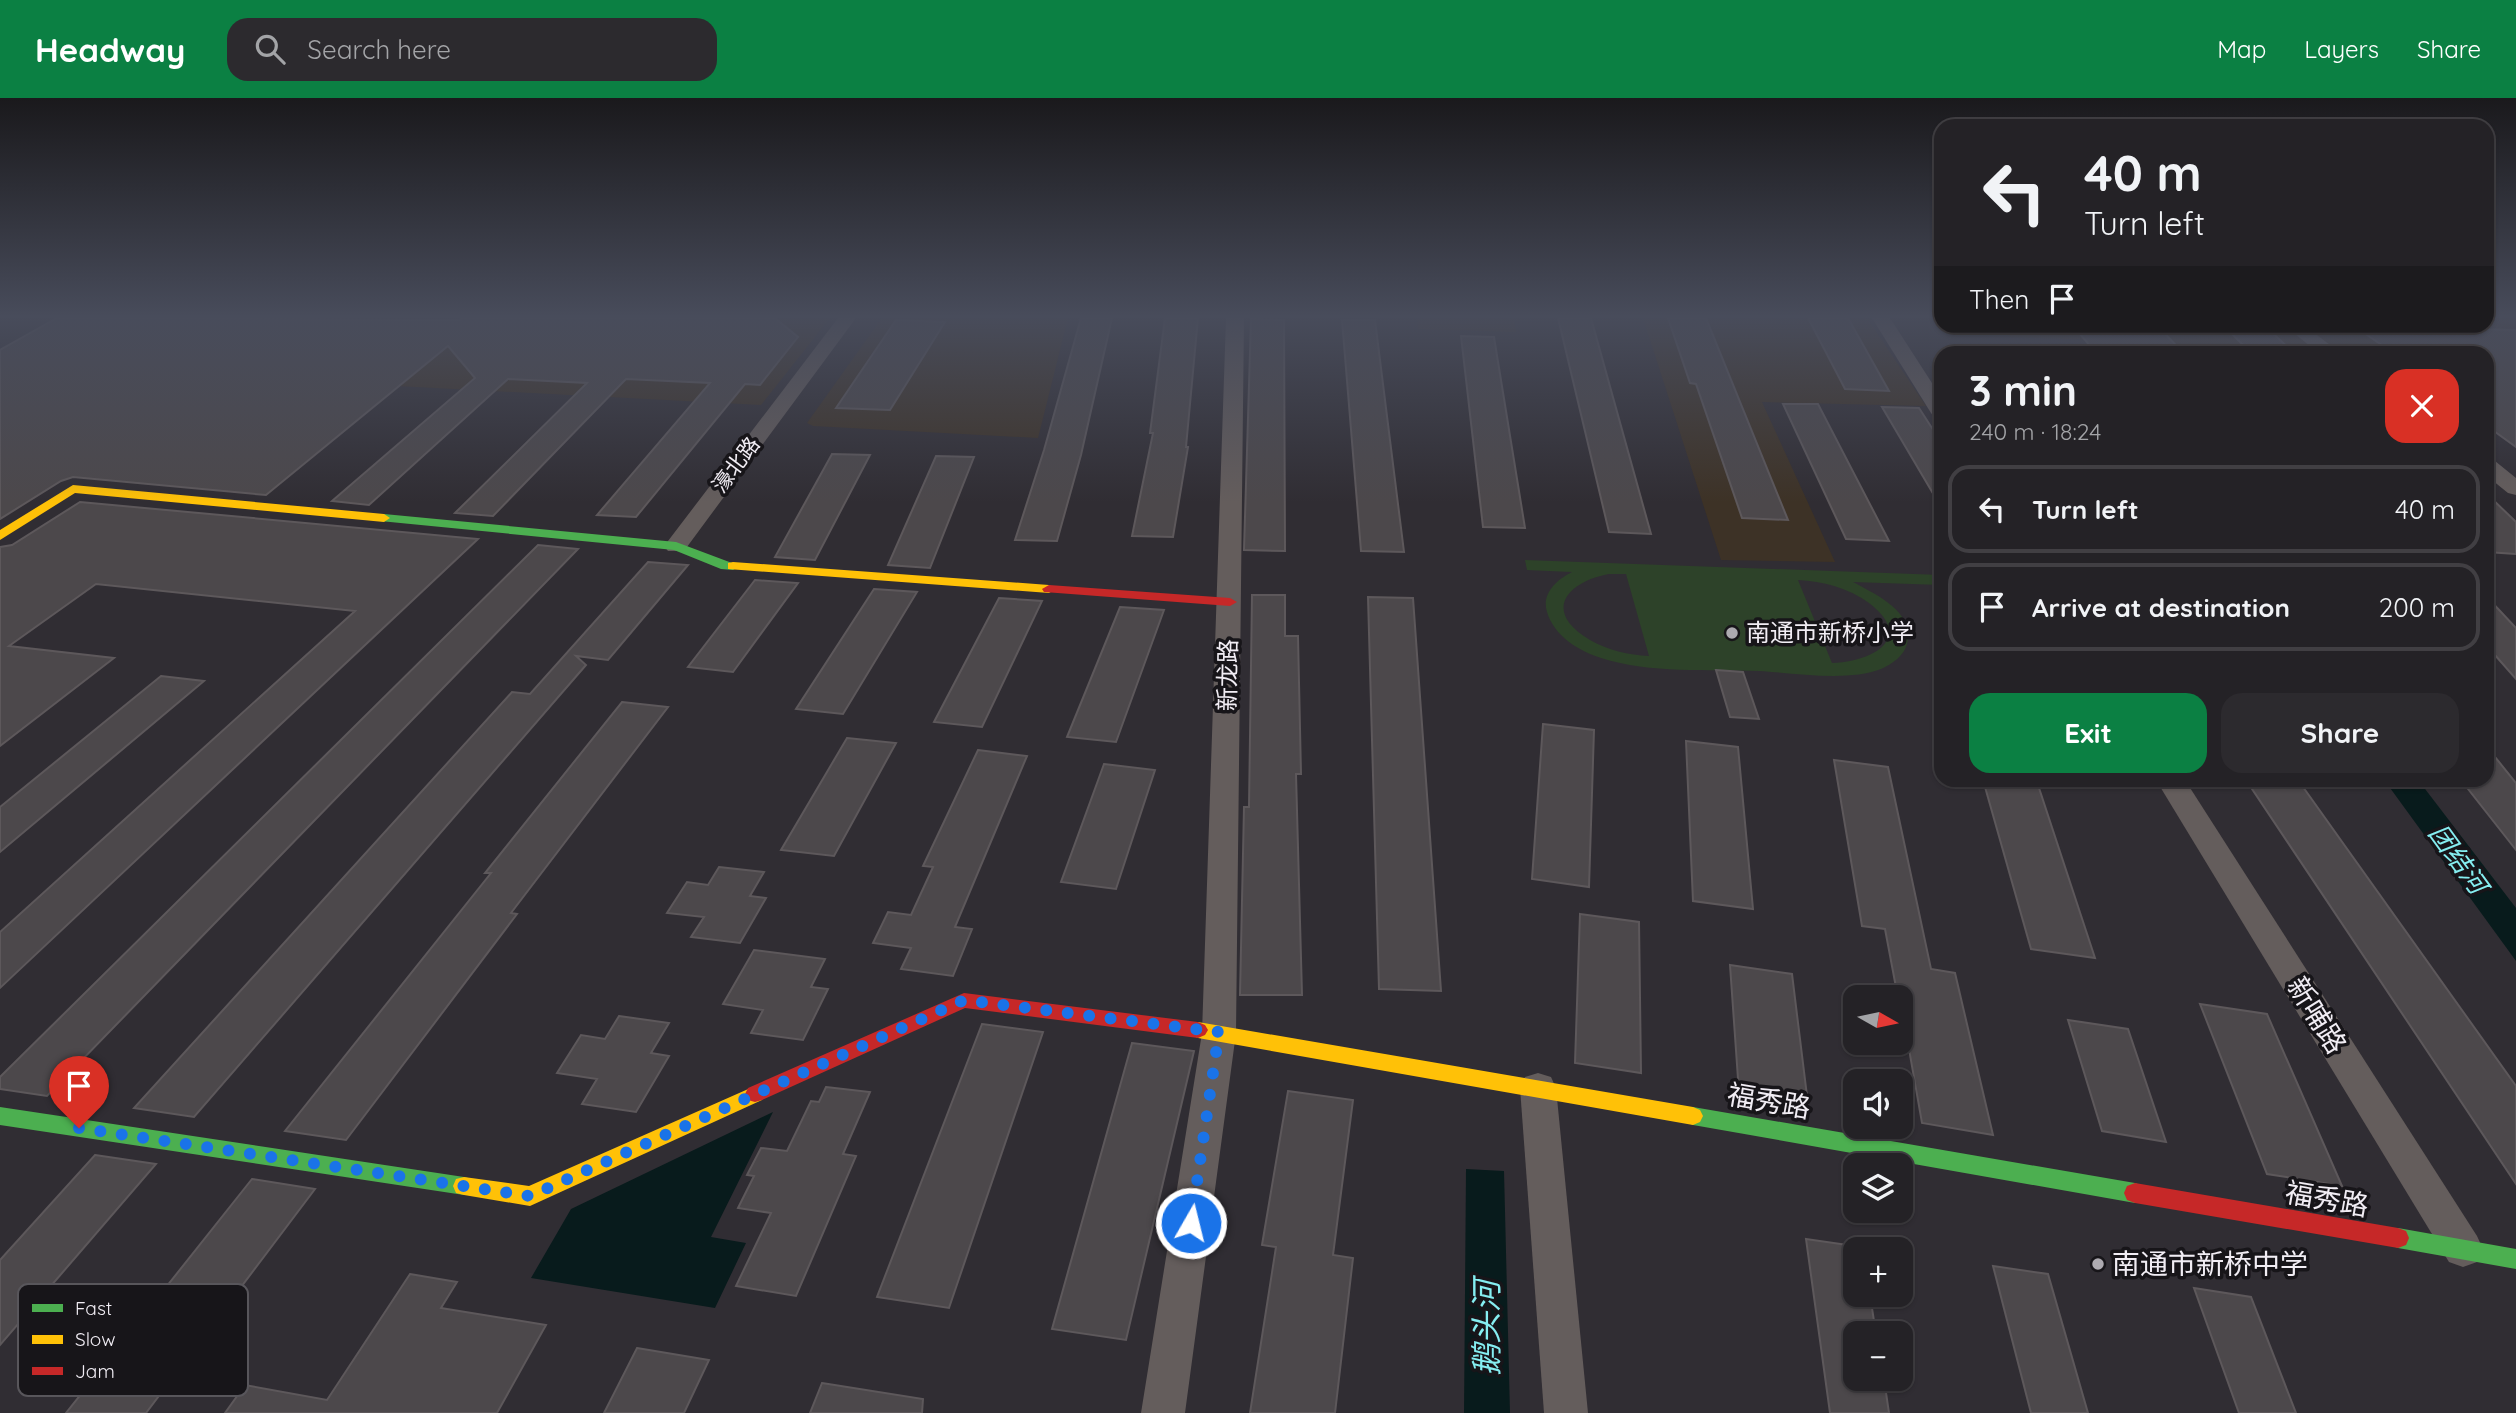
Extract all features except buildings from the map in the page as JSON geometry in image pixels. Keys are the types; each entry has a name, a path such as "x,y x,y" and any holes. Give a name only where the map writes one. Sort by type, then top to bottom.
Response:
{"street":[{"name":"濠北路","path":"676,546 800,379"},
{"name":"新龙路","path":"1163,1413 1219,1032 1234,379"},
{"path":"1920,379 1934,402"},
{"path":"2494,472 2516,488"},
{"path":"0,536 73,489 676,546 721,565 1230,602"},
{"name":"新哺路","path":"2174,787 2463,1249"},
{"name":"福秀路","path":"0,1116 530,1196 964,1000 1219,1032 2516,1259"},
{"path":"1538,1088 1566,1413"}],"shaded area":[{"path":"385,379 781,379 761,405 378,385"},
{"path":"838,379 1053,379 1038,438 813,426 807,423"},
{"path":"1663,379 1908,379 1926,406 1762,402 1835,562 1721,560"}],"green space":[{"path":"1525,560 1934,575 1934,585 1853,582 1882,598 1900,613 1908,633 1907,644 1897,659 1881,669 1853,675 1821,676 1759,671 1660,669 1620,663 1584,651 1561,635 1550,621 1547,612 1546,599 1552,587 1572,572 1527,570","holes":["1609,574 1626,574 1649,656 1597,644 1575,629 1567,619 1564,609 1565,600 1571,591 1581,584","1798,580 1816,582 1853,593 1883,616 1889,627 1888,638 1883,646 1861,658 1832,663"]}],"water":[{"name":"团结河","path":"2389,787 2424,787 2516,908 2516,961"},
{"path":"773,1112 711,1237 746,1243 715,1308 531,1278 571,1209"},
{"name":"鹅头河","path":"1466,1169 1504,1171 1510,1413 1464,1413"}],"traffic: fast":[{"path":"384,518 676,546 721,565 733,566"},
{"path":"0,1116 464,1186"},
{"path":"1693,1116 2135,1193"},
{"path":"2398,1238 2516,1259"}],"traffic: slow":[{"path":"0,536 73,489 384,518"},
{"path":"733,566 1049,589"},
{"path":"1198,1030 1693,1116"},
{"path":"464,1186 530,1196 755,1094"}],"traffic: jam":[{"path":"1049,589 1230,602"},
{"path":"755,1094 964,1000 1198,1030"},
{"path":"2135,1193 2398,1238"}],"place":[{"name":"南通市新桥小学","path":"1732,633"},
{"name":"南通市新桥中学","path":"2098,1264"}],"route":[{"path":"79,1128 530,1196 964,1000 1219,1032 1191,1223"}]}
